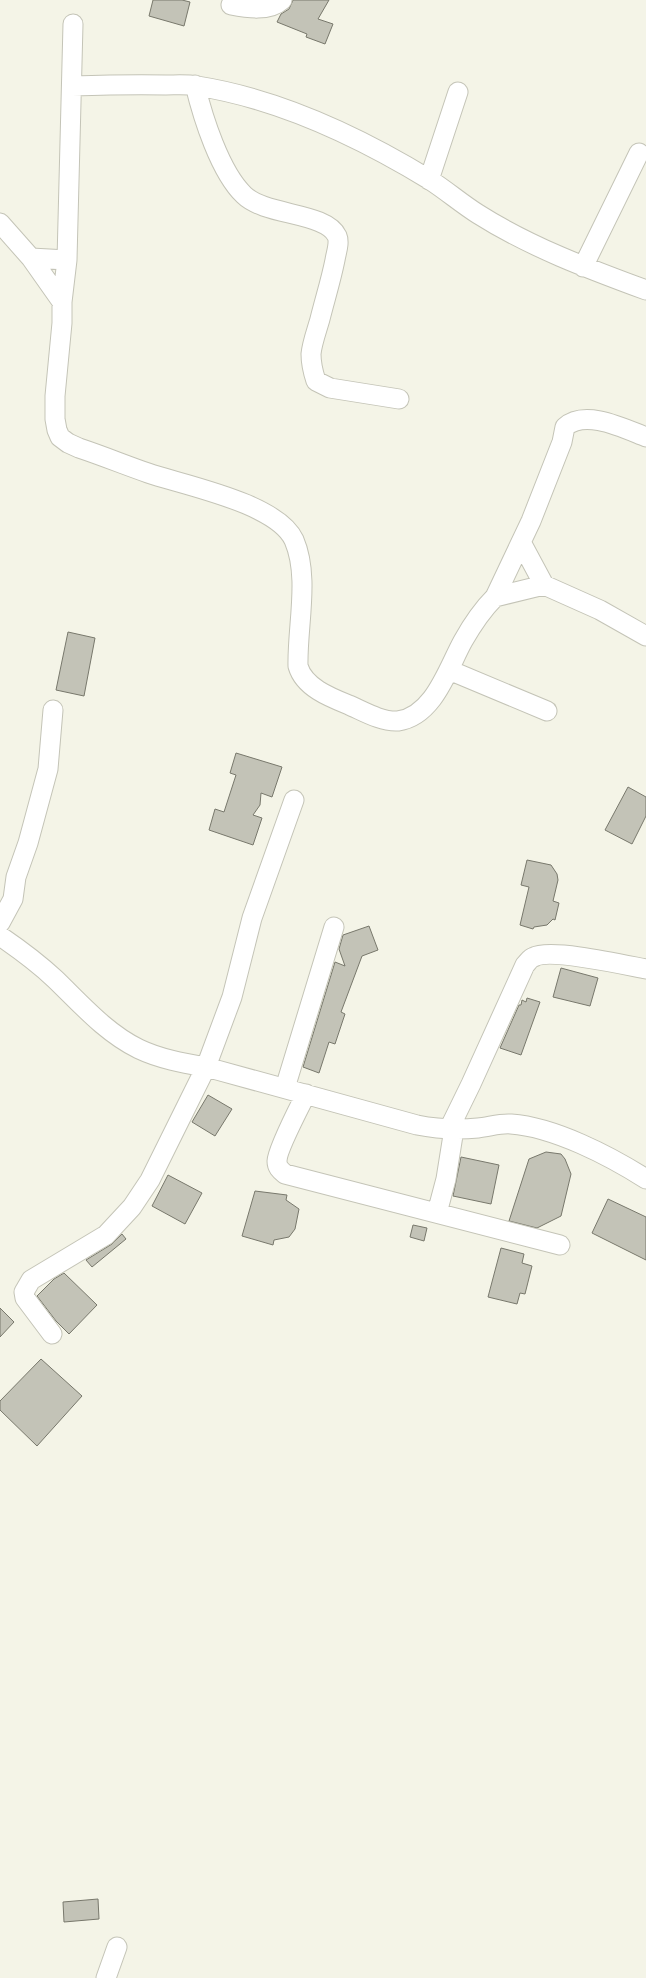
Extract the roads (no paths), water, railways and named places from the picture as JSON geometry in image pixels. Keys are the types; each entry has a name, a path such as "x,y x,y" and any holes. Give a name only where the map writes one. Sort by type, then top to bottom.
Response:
{"street":[{"path":"231,5 246,8 265,8 279,3 282,0"},
{"path":"73,24 67,260 62,302 62,323 55,396 55,419 57,430 60,437 79,448 148,473 202,488 248,505 283,526 293,539 301,566 301,618 298,657 301,676 319,691 380,718 397,721 409,717 430,700 449,670 472,626 486,606 495,597 522,544 560,449 565,427 578,419 588,419 646,437"},
{"path":"72,86 195,86 239,95 292,111 369,145 429,180 478,214 583,267 646,290"},
{"path":"195,86 209,133 228,172 244,196 253,202 269,208 316,221 334,231 338,239 331,279 311,354 312,369 316,381 330,388 399,399"},
{"path":"429,180 458,92"},
{"path":"583,267 639,153"},
{"path":"0,223 31,258 62,302"},
{"path":"31,258 67,260"},
{"path":"522,544 544,586"},
{"path":"495,597 544,586 600,610 646,636"},
{"path":"449,670 546,711"},
{"path":"0,923 13,899 16,877 28,843 48,769 53,710"},
{"path":"52,1334 25,1298 27,1285 42,1272 78,1253 106,1235 132,1207 150,1180 206,1066 232,997 252,918 294,800"},
{"path":"285,1088 334,927"},
{"path":"0,936 38,964 93,1016 138,1048 176,1062 206,1066 395,1120 433,1128 451,1129 511,1124 532,1128 565,1138 616,1162 646,1179"},
{"path":"437,1213 446,1178 451,1129 525,965 529,960 539,955 548,954 615,963 646,969"},
{"path":"306,1094 277,1161 280,1170 285,1174 560,1245"},
{"path":"106,1978 116,1947"}]}
